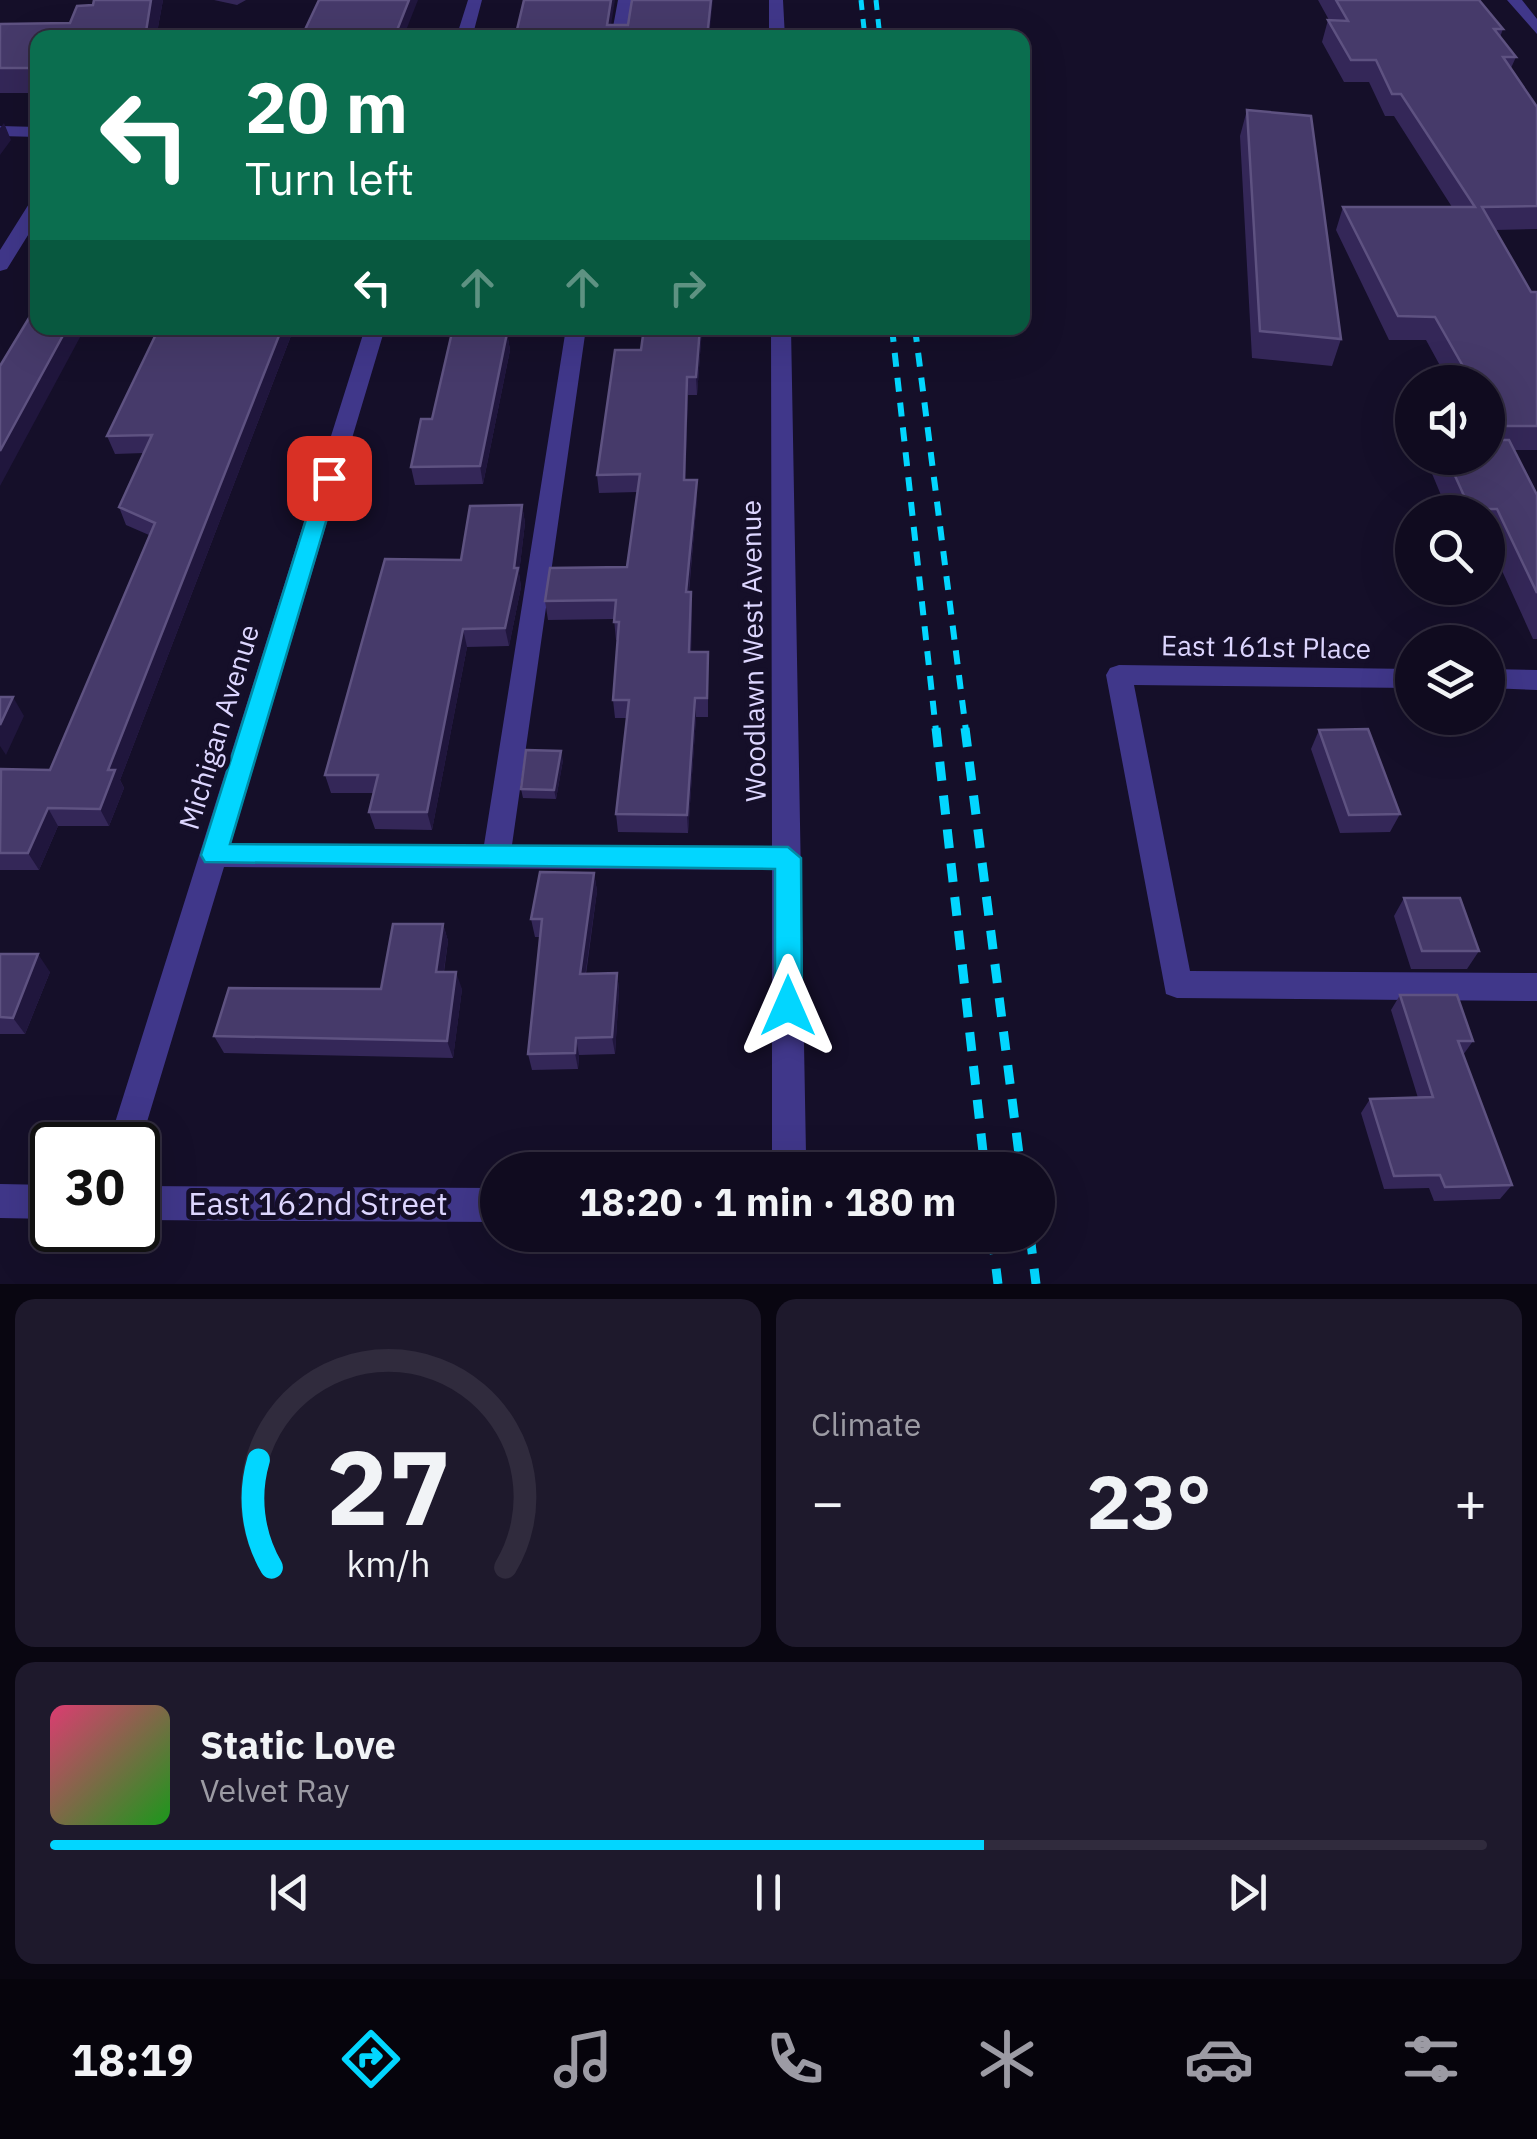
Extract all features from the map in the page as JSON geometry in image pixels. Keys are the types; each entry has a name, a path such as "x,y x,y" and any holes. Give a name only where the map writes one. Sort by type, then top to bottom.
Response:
{"street":[{"path":"467,30 476,0"},
{"path":"620,30 625,0"},
{"path":"776,0 777,30"},
{"path":"1514,0 1537,29"},
{"path":"0,131 30,132"},
{"path":"0,264 30,216"},
{"name":"Michigan Avenue","path":"131,1122 373,335"},
{"path":"496,856 575,335"},
{"name":"Woodlawn West Avenue","path":"781,335 788,858 784,1152"},
{"name":"East 161st Place","path":"1395,678 1119,675 1177,984 1537,987"},
{"path":"1505,679 1537,680"},
{"path":"214,855 788,858"},
{"path":"0,1201 30,1202"},
{"name":"East 162nd Street","path":"160,1203 480,1205"}],"building":[{"path":"94,0 151,0 146,30 30,30 30,68 0,68 0,24 70,23 77,6 93,5"},
{"path":"319,0 409,0 397,30 305,30"},
{"path":"524,0 611,0 607,25 628,25 632,0 711,0 708,30 517,30"},
{"path":"1336,0 1479,0 1503,29 1494,29 1516,57 1503,57 1537,107 1537,206 1482,207 1531,292 1537,292 1537,426 1505,426 1505,365 1462,365 1435,317 1398,316 1343,207 1475,207 1401,94 1392,94 1376,60 1351,60 1328,20 1348,21"},
{"path":"1247,110 1311,116 1341,339 1260,331"},
{"path":"30,316 30,335 63,335 0,451 0,366"},
{"path":"156,335 279,335 108,770 115,770 100,809 48,808 28,853 0,853 1,769 50,770 155,523 119,507 152,435 107,436"},
{"path":"451,335 507,335 480,466 411,467 421,419 432,419"},
{"path":"643,335 699,335 696,377 687,377 684,480 697,480 686,592 691,592 689,652 708,652 707,698 695,698 687,815 616,814 629,700 613,700 619,622 614,622 616,600 545,601 550,568 627,567 640,474 597,475 615,350 641,350"},
{"path":"1505,440 1509,440 1537,495 1537,593 1505,526 1505,495 1464,495 1455,475 1505,475"},
{"path":"522,505 514,568 518,568 505,628 463,629 427,812 369,812 378,775 325,775 385,559 461,560 470,506"},
{"path":"0,697 13,697 0,725"},
{"path":"1368,729 1400,814 1349,815 1319,730"},
{"path":"526,750 561,751 554,790 521,789"},
{"path":"540,872 594,873 580,974 617,973 612,1037 576,1038 575,1053 528,1054 542,919 531,919"},
{"path":"1404,898 1460,898 1479,951 1422,951"},
{"path":"393,924 443,924 436,972 456,972 447,1041 214,1036 229,988 381,989"},
{"path":"0,954 38,954 13,1018 0,1017"},
{"path":"1400,995 1457,995 1473,1041 1458,1041 1512,1185 1445,1187 1440,1175 1394,1176 1370,1099 1433,1097"}],"railway":[{"path":"861,0 864,30"},
{"path":"876,0 879,30"},
{"path":"893,335 936,731"},
{"path":"916,335 966,731"},
{"path":"936,728 983,1152"},
{"path":"965,728 1019,1152"},
{"path":"994,1252 998,1284"},
{"path":"1032,1252 1036,1284"}],"route":[{"path":"329,478 214,855 788,858 788,1006"}]}
